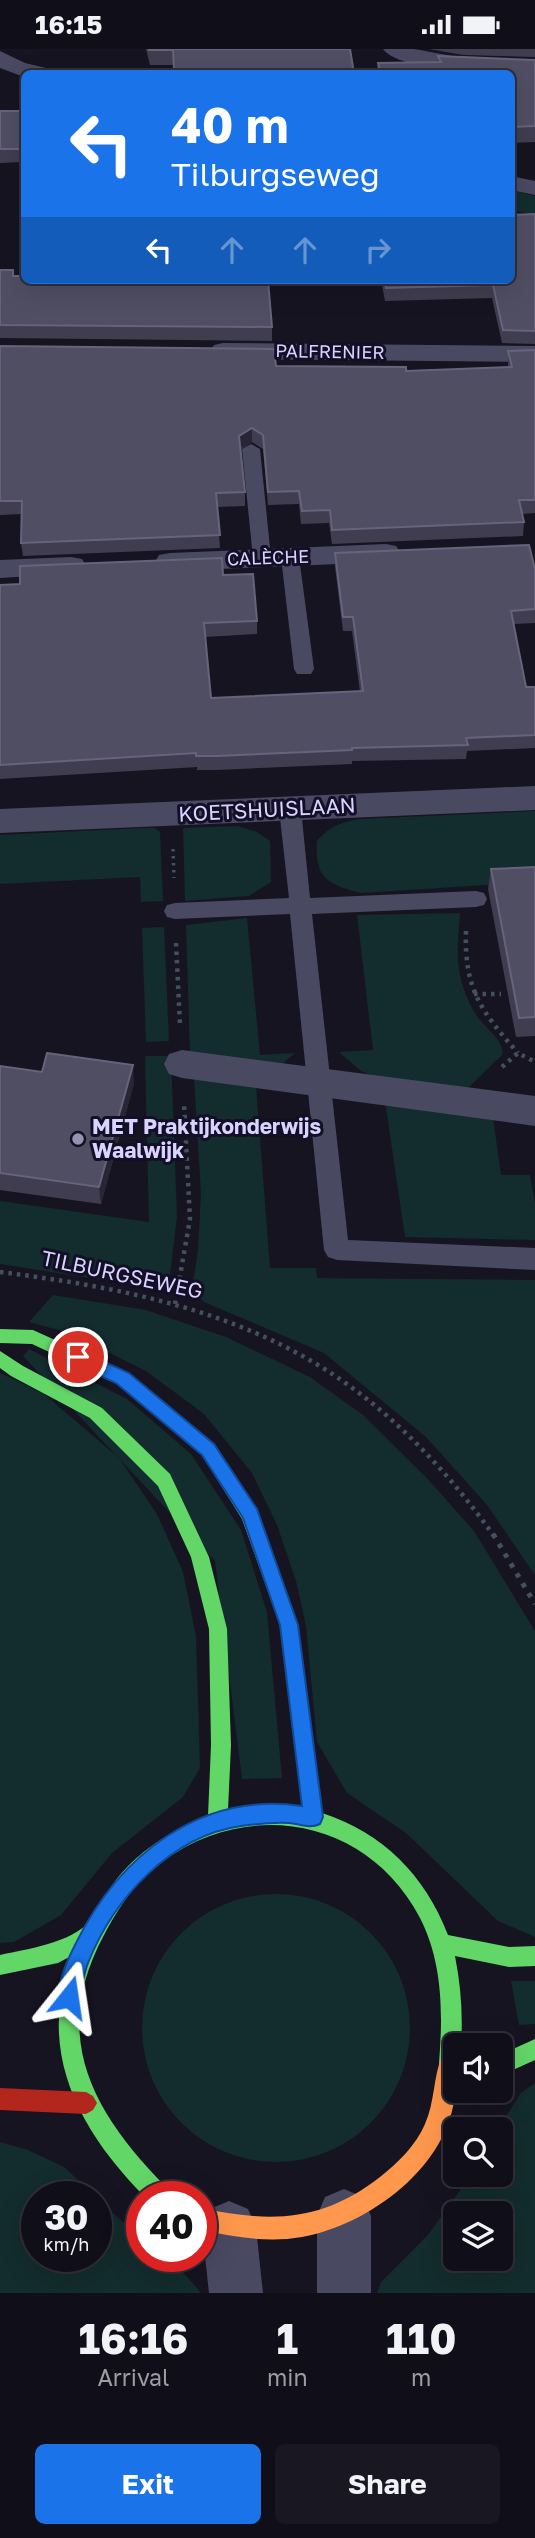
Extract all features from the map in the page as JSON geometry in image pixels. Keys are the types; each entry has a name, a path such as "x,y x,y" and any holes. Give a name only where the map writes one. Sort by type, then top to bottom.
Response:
{"street":[{"path":"394,49 437,60 500,67 535,67"},
{"path":"0,58 25,70"},
{"path":"515,184 535,188"},
{"name":"PALFRENIER","path":"192,351 535,355"},
{"name":"CALÈCHE","path":"138,563 413,552"},
{"path":"0,569 96,565"},
{"name":"KOETSHUISLAAN","path":"0,821 535,798"},
{"path":"182,1064 535,1111"},
{"path":"0,1336 33,1337 122,1378 208,1450 250,1515 289,1625 313,1817"},
{"path":"0,1358 17,1371 96,1413 164,1480 195,1546 218,1629 221,1745 218,1822"},
{"path":"142,2181 130,2170 86,2103 72,2070 67,2033 68,2009 78,1962 93,1930 119,1890 166,1846 218,1822 264,1813 313,1817 358,1837 395,1866 427,1907 443,1944 451,2003 452,2033"},
{"path":"0,1965 58,1953 93,1930"},
{"path":"443,1944 509,1957 535,1956"},
{"path":"513,2060 535,2049"},
{"path":"0,2099 86,2103"},
{"path":"217,2223 268,2232 307,2228 344,2216 380,2194 410,2164 434,2130 444,2103"},
{"path":"344,2216 344,2293"},
{"path":"217,2230 236,2293"}],"lane":[{"path":"251,449 304,669"},
{"path":"290,809 337,1250 535,1259"},
{"path":"175,911 476,899"}],"path":[{"path":"476,899 468,915 464,957 467,976 478,1007 518,1053"},
{"path":"474,994 501,993"},
{"name":"TILBURGSEWEG","path":"0,1272 175,1304 242,1327 303,1356 369,1402 425,1450 479,1511 521,1576 535,1604"}],"green space":[{"path":"515,191 535,196 535,215 515,211"},
{"path":"535,811 535,882 361,893 332,883 325,878 318,864 317,841 331,829 352,820"},
{"path":"238,826 257,832 270,841 271,882 249,896 185,901 183,828"},
{"path":"155,828 160,832 163,901 141,902 140,877 0,884 0,835"},
{"path":"460,913 458,951 463,985 473,1010 495,1036 503,1054 468,1088 373,1076 361,1071 339,1052 373,1050 357,915"},
{"path":"247,918 260,1055 295,1053 281,1065 190,1054 186,925"},
{"path":"164,927 169,1041 146,1042 142,928"},
{"path":"145,1056 171,1056 177,1217 170,1275 162,1284 135,1285 0,1264 0,1201 149,1222"},
{"path":"194,1079 256,1086 270,1268 316,1268 317,1278 535,1280 535,1575 487,1505 426,1437 324,1353 204,1302 192,1291 201,1194"},
{"path":"385,1101 493,1117 501,1175 530,1175 535,1203 535,1240 405,1237"},
{"path":"53,1295 146,1310 226,1337 310,1377 363,1415 426,1477 474,1531 535,1631 535,1937 498,1921 406,1833 347,1793 317,1742 306,1626 296,1581 277,1525 252,1473 204,1414 146,1371 69,1333 29,1322"},
{"path":"29,1349 127,1399 191,1454 241,1530 267,1612 282,1778 242,1779 215,1561 23,1356"},
{"path":"0,1373 44,1394 119,1458 157,1514 183,1572 196,1636 200,1768 183,1797 112,1853 61,1915 14,1942 0,1943"},
{"path":"263,1894 289,1894 315,1899 339,1909 371,1933 388,1953 405,1989 410,2028 405,2067 388,2103 371,2123 351,2140 315,2157 289,2162 263,2162 237,2157 213,2147 191,2132 172,2113 157,2091 147,2067 142,2041 142,2015 147,1989 157,1965 172,1943 191,1924 213,1909 237,1899"},
{"path":"511,1981 535,1981 535,2024 519,2025"},
{"path":"535,2083 535,2293 377,2293 381,2282 428,2235 443,2214 443,2271 513,2271 513,2201 452,2201 462,2187 513,2187 513,2117 505,2117 521,2093"},
{"path":"0,2142 28,2150 64,2167 79,2181 21,2181 21,2272 112,2272 112,2212 126,2225 126,2272 182,2272 201,2293 0,2293"}],"building":[{"path":"350,49 354,70 174,69 173,50 149,50"},
{"path":"438,56 535,60 535,126 515,127 515,70 379,70 378,63 441,62"},
{"path":"0,111 21,111 21,149 0,149"},
{"path":"535,214 535,331 503,330 493,285 386,288 385,284 515,284 515,215"},
{"path":"0,270 13,270 13,276 21,276 21,284 268,284 272,327 0,325"},
{"path":"0,346 274,349 276,366 406,367 406,371 512,367 508,351 535,350 535,500 519,500 524,522 332,530 330,510 302,511 299,491 268,492 263,435 252,428 239,436 245,492 216,493 220,535 21,543 22,501 0,501"},
{"path":"529,545 535,569 535,609 511,611 526,687 535,687 535,735 466,738 468,745 217,756 196,756 196,753 0,765 0,585 20,584 20,566 222,558 223,575 253,574 257,621 204,623 211,698 363,691 353,617 343,617 335,553"},
{"path":"535,867 535,1017 519,1018 491,869"},
{"path":"47,1053 133,1065 99,1187 0,1173 0,1066 42,1072"}],"traffic: fast":[{"path":"0,1336 33,1337 122,1378 208,1450 250,1515 289,1625 313,1817"},
{"path":"0,1358 17,1371 96,1413 164,1480 200,1557 218,1629 221,1745 218,1822"},
{"path":"145,2181 107,2137 87,2103 73,2065 69,2014 75,1980 86,1948 113,1901 128,1880 146,1862 184,1836 214,1823 246,1816 278,1814 310,1819 340,1829 369,1845 395,1867 427,1910 445,1958 451,2033"},
{"path":"0,1965 58,1953 93,1931"},
{"path":"443,1944 509,1957 535,1956"},
{"path":"513,2060 535,2049"}],"traffic: slow":[{"path":"217,2223 278,2229 302,2226 348,2211 370,2198 404,2170 429,2138 443,2100"}],"traffic: jam":[{"path":"0,2099 86,2103"}],"place":[{"name":"MET Praktijkonderwijs Waalwijk","path":"78,1139"}],"route":[{"path":"69,1997 78,1962 93,1930 119,1890 166,1846 218,1822 240,1816 287,1813 313,1817 289,1625 250,1515 208,1450 122,1378 78,1357"}]}
